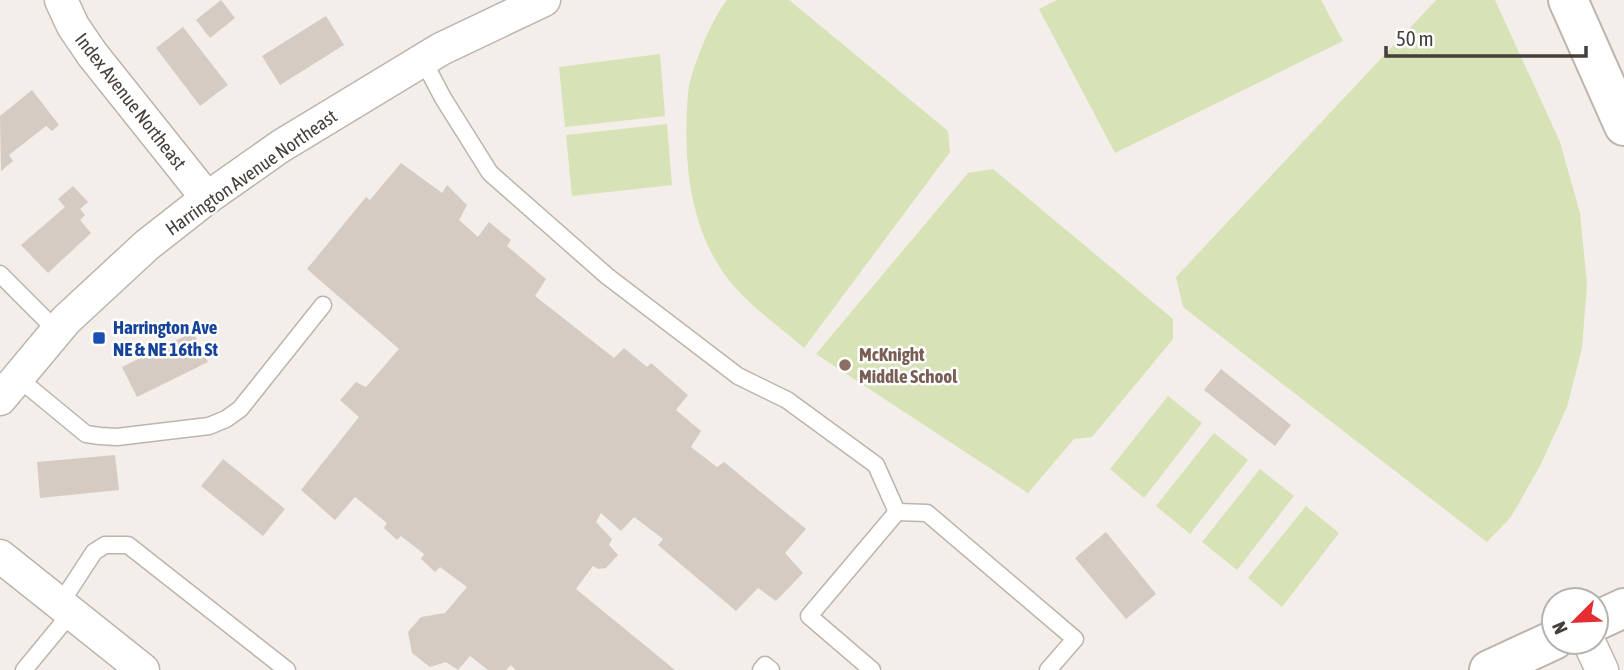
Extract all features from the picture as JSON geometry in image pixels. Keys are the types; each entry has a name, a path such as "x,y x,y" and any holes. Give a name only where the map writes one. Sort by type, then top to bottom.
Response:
{"street":[{"name":"Index Avenue Northeast","path":"61,0 73,26 92,54 207,198"},
{"name":"Harrington Avenue Northeast","path":"9,388 57,331 147,245 207,198 281,146 423,60 502,18 544,0"},
{"path":"1568,0 1624,126"},
{"path":"0,556 143,670"},
{"path":"1489,670 1540,646"}],"lane":[{"path":"423,60 443,98 490,173 607,276 738,376 787,400 876,465 897,512"},
{"path":"0,274 57,331"},
{"path":"9,388 86,434 117,437 209,426 240,409 323,306"},
{"path":"872,670 809,616 897,512"},
{"path":"897,512 927,513 1075,639 1048,670"},
{"path":"24,670 66,608 94,552 105,545 128,545 287,670"},
{"path":"761,670 765,665 771,670"}],"green space":[{"path":"727,0 789,0 948,131 950,152 804,348 758,310 727,278 709,247 694,205 687,161 688,94 703,45"},
{"path":"1057,0 1321,0 1343,41 1115,153 1039,9"},
{"path":"1436,0 1495,0 1560,142 1580,213 1587,284 1582,348 1567,407 1541,464 1511,517 1487,542 1183,307 1176,277"},
{"path":"660,54 665,116 565,127 559,67"},
{"path":"667,124 672,185 572,196 566,135"},
{"path":"993,169 1173,319 1173,339 1092,437 1074,439 1028,493 816,354 968,173"},
{"path":"1168,396 1202,423 1144,498 1110,469"},
{"path":"1214,433 1248,460 1190,534 1156,506"},
{"path":"1260,469 1294,496 1237,570 1202,542"},
{"path":"1306,506 1339,533 1282,607 1248,578"}],"building":[{"path":"221,0 235,18 210,38 196,20"},
{"path":"326,16 344,45 280,85 262,56"},
{"path":"183,27 228,85 200,106 156,48"},
{"path":"32,90 59,125 52,131 46,126 9,155 13,161 1,171 0,116"},
{"path":"401,163 442,193 447,185 467,205 459,220 478,237 489,222 511,240 507,246 546,279 535,296 614,358 624,348 647,367 651,363 688,395 676,410 701,431 691,447 717,467 724,462 806,529 785,553 803,573 776,601 758,588 736,611 658,545 663,539 634,517 621,531 601,513 596,522 612,539 609,545 618,555 606,568 598,569 593,566 576,589 675,670 516,670 511,665 506,670 488,670 470,656 458,670 446,662 430,667 412,653 408,632 421,617 445,613 467,587 440,567 435,572 421,559 424,554 401,536 397,540 384,528 387,523 355,497 335,520 301,490 359,417 340,400 356,382 366,387 399,349 307,269 366,197 370,200"},
{"path":"73,186 88,202 80,209 85,215 80,220 91,233 48,273 21,245 65,207 58,199"},
{"path":"193,332 208,362 137,397 122,367"},
{"path":"1221,369 1291,425 1275,446 1204,390"},
{"path":"115,455 119,490 40,498 37,462"},
{"path":"223,459 285,509 263,536 201,486"},
{"path":"1106,532 1156,594 1126,619 1075,558"}],"place":[{"name":"Harrington Ave NE & NE 16th St","path":"99,338"},
{"name":"McKnight Middle School","path":"845,365"}]}
